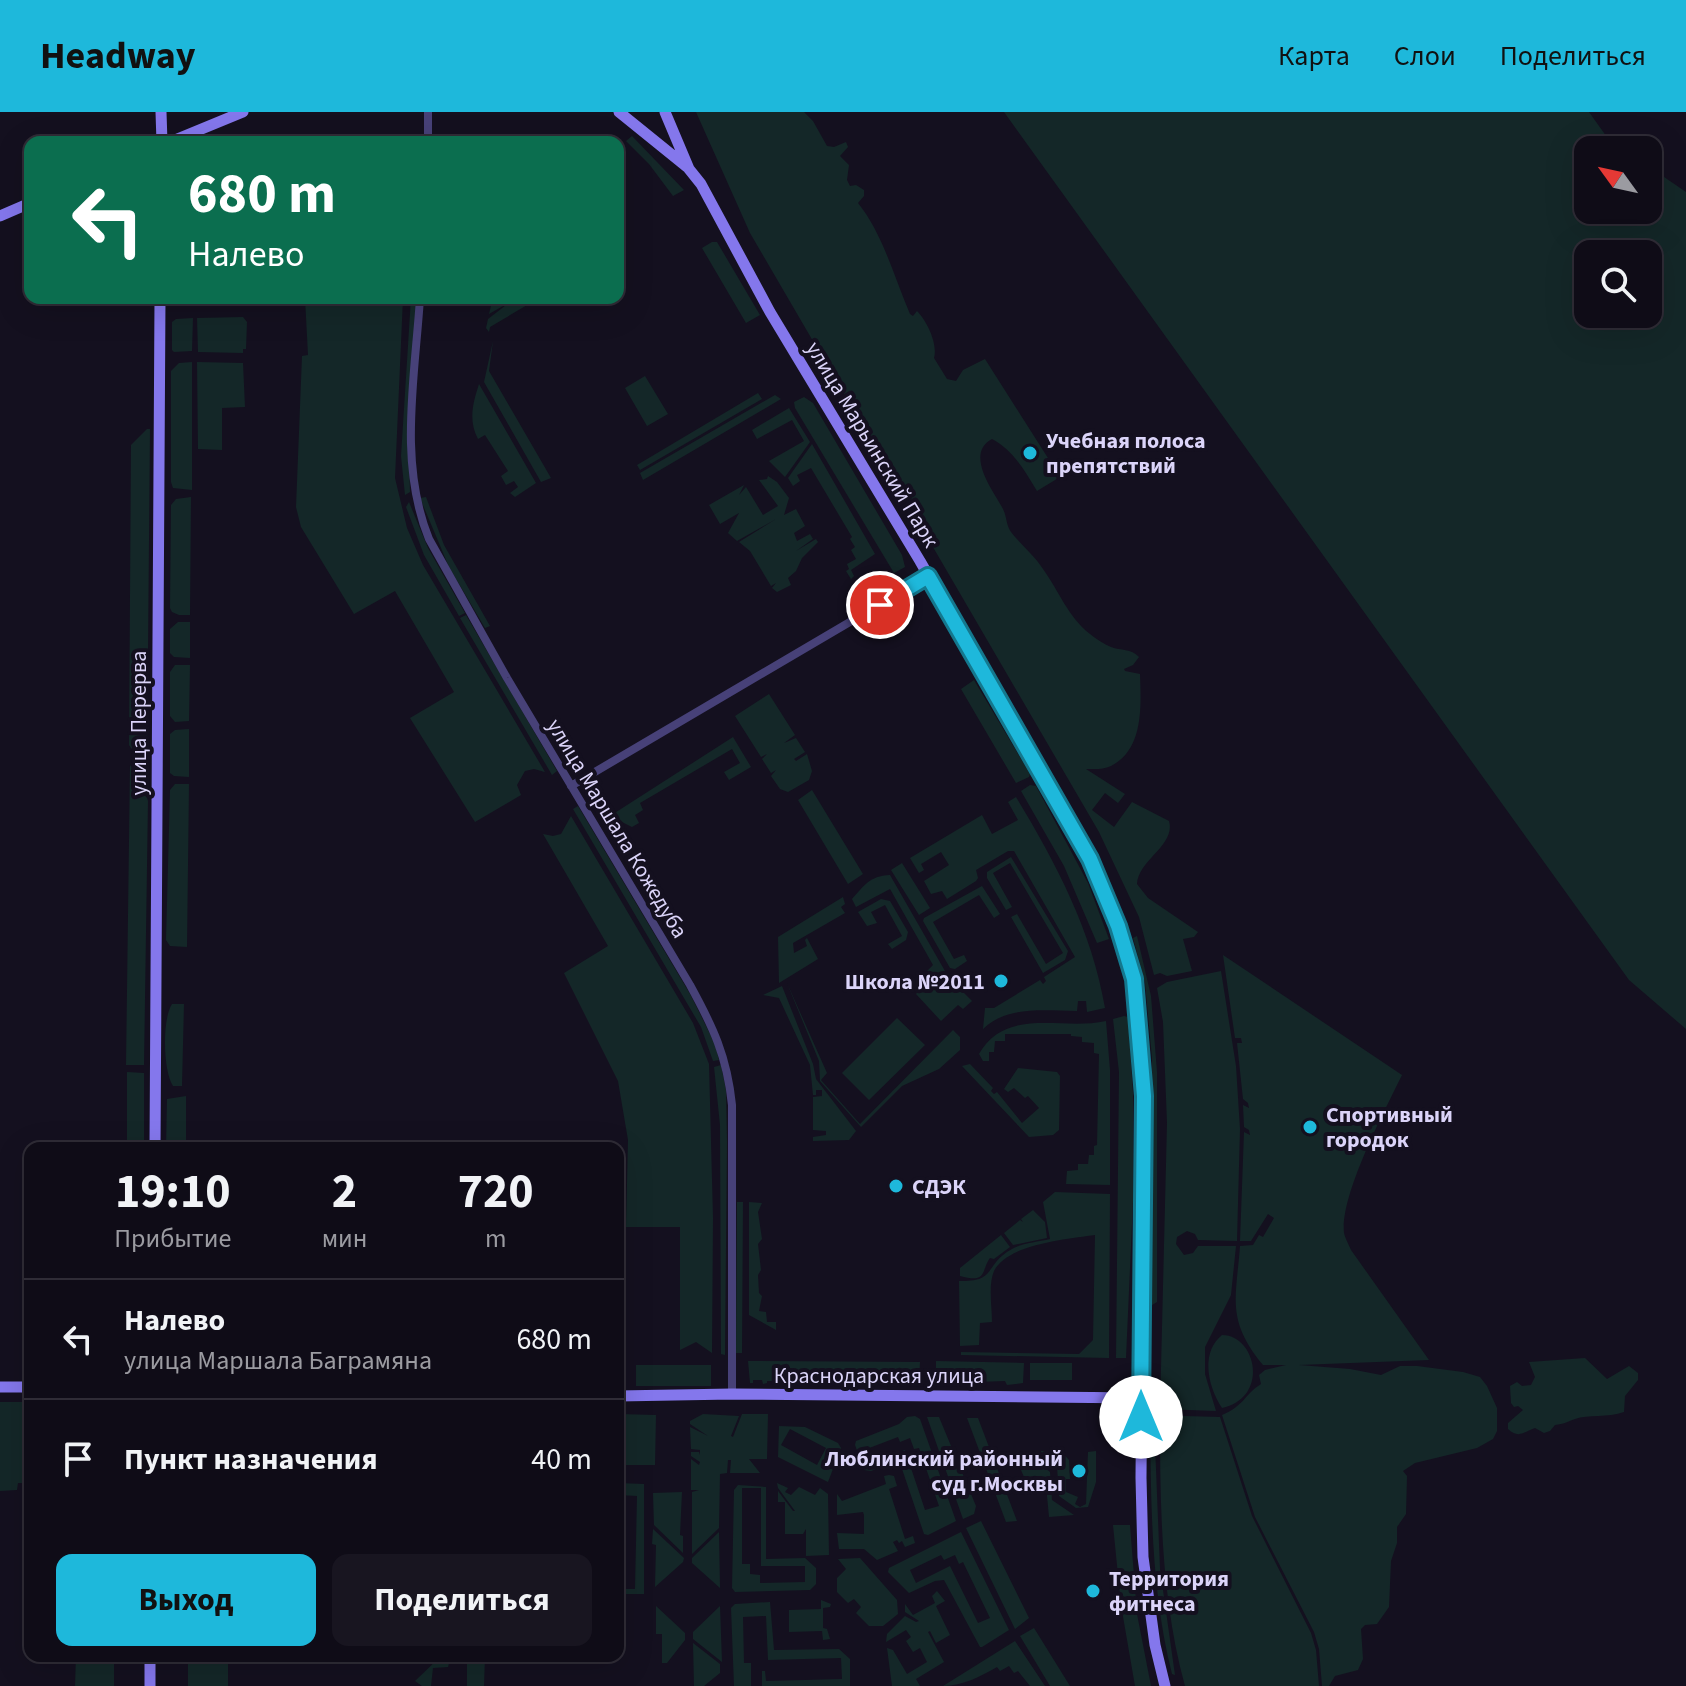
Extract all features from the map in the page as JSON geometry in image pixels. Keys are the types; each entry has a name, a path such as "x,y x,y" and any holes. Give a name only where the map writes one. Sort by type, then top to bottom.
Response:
{"main road":[{"path":"161,112 162,136"},
{"path":"185,136 243,112"},
{"path":"619,112 689,169"},
{"name":"улица Марьинский Парк","path":"665,112 689,169 701,184 770,312 928,576 1090,859 1118,926 1134,979 1144,1096 1143,1557 1155,1645 1165,1686"},
{"path":"0,216 24,206"},
{"name":"улица Перерва","path":"155,1142 160,304"},
{"path":"0,1387 24,1387"},
{"name":"Краснодарская улица","path":"624,1396 1141,1398"},
{"path":"150,1662 150,1686"}],"street":[{"path":"428,112 428,136"},
{"name":"улица Маршала Кожедуба","path":"420,304 411,445 419,515 447,574 690,985 714,1029 725,1058 732,1105 732,1394"},
{"path":"571,786 928,576"}],"green space":[{"path":"696,112 804,112 813,121 827,146 834,147 846,142 848,147 840,156 849,165 847,180 850,186 856,185 864,190 864,196 858,203 881,242 910,314 913,316 917,311 928,327 933,340 934,358 947,379 956,381 963,370 985,359 1060,477 1037,491 1018,462 1000,444 992,439 981,454 984,473 1003,509 1009,529 1049,577 1076,620 1103,643 1133,652 1139,657 1133,665 1124,669 1140,674 1140,713 1130,749 1111,766 1086,769 1125,794 1118,803 1105,793 1092,810 1114,827 1132,802 1169,821 1167,838 1143,867 1137,884 1148,898 1198,932 1194,937 1183,939 1192,971 1154,975 1139,917 1099,832 750,233"},
{"path":"1004,112 1589,112 1606,136 1574,136 1574,224 1662,224 1662,176 1686,192 1686,1029 1629,980"},
{"path":"632,136 684,190 673,196 649,164 626,141"},
{"path":"717,242 760,315 746,323 702,248"},
{"path":"305,304 403,304 395,478 407,528 423,565 545,772 534,769 525,771 517,785 521,795 475,822 410,718 454,692 395,591 354,614 301,527 296,507 302,356 308,355"},
{"path":"411,304 418,304 408,429 410,492 405,495 401,456"},
{"path":"492,304 506,304 489,314"},
{"path":"507,304 529,304 490,327 489,332 486,328 488,319"},
{"path":"243,317 247,322 246,349 243,353 198,352 197,318"},
{"path":"193,318 192,351 174,352 172,322"},
{"path":"493,341 489,371 551,478 541,482 484,382"},
{"path":"192,362 192,490 173,488 171,482 171,371 179,363"},
{"path":"197,362 243,363 245,407 222,408 222,450 198,449"},
{"path":"645,376 668,414 647,426 625,388"},
{"path":"479,384 536,483 515,497 510,493 518,487 514,481 506,485 501,476 508,471 485,435 478,439 475,432 472,412"},
{"path":"758,393 762,399 640,470 637,465"},
{"path":"775,395 781,399 643,480 640,473"},
{"path":"804,397 813,403 902,555 905,567 894,573 795,408 794,402"},
{"path":"789,408 810,442 785,477 769,461 804,441 792,420 757,439 752,430"},
{"path":"150,429 147,765 129,745 131,445"},
{"path":"812,444 875,554 851,570 854,576 851,579 846,571 849,569 847,564 856,559 851,550 855,547 850,539 852,537 811,468 797,475 800,481 793,486 788,478"},
{"path":"768,476 789,498 784,515 796,509 805,526 794,533 797,541 810,534 813,539 796,551 816,539 818,542 788,578 791,585 777,592 772,588 776,583 771,586 750,551 739,542 776,519 737,541 728,533 739,513 720,524 709,505 744,485 739,495 746,487 763,515 778,506 759,480"},
{"path":"191,497 190,615 179,615 170,608 171,505 176,499"},
{"path":"426,497 444,545 490,626 485,628 449,567 420,498"},
{"path":"409,502 428,548 465,613 459,616 424,555 406,507"},
{"path":"466,615 557,771 552,775 460,618"},
{"path":"178,622 190,622 190,658 174,657 170,653 170,629"},
{"path":"175,665 190,665 189,721 175,722 170,716 170,672"},
{"path":"974,680 1029,777 1016,783 961,689"},
{"path":"769,694 795,735 784,743 796,738 805,752 794,759 796,761 807,754 812,771 809,780 788,792 780,789 771,776 776,770 771,773 762,759 767,754 761,757 735,716"},
{"path":"189,729 189,777 174,776 170,773 170,734 175,730"},
{"path":"733,737 751,767 729,780 724,772 740,763 732,749 640,803 643,810 635,815 639,823 632,827 610,816"},
{"path":"130,765 144,787 148,801 144,1065 126,1065"},
{"path":"175,784 189,784 187,947 170,946 166,940 170,790"},
{"path":"1030,785 1036,786 1088,883 1109,939 1097,943 1064,866 1021,791"},
{"path":"812,790 863,874 848,884 798,800"},
{"path":"1016,797 1071,898 1091,952 1105,1008 1087,1012 1086,1001 1078,1001 1077,1011 1015,1013 993,1021 983,1029 985,1008 994,1008 1040,980 1043,984 1046,981 1044,977 1075,957 1014,851 1008,851 976,870 976,881 947,899 942,891 931,894 924,881 949,865 941,852 921,864 924,870 919,873 910,858 982,815 992,834 1018,820 1008,802"},
{"path":"578,806 690,994 715,1044 719,1060 713,1061 701,1027 573,809"},
{"path":"571,816 693,1023 709,1064 713,1218 712,1353 696,1342 680,1350 680,1227 626,1227 628,1140 618,1081 564,973 608,946 543,834 561,834"},
{"path":"1011,857 1068,951 1065,960 1043,973 1011,917 1017,914 1046,964 1063,953 1010,863 993,873 1012,907 1006,910 987,878 987,872"},
{"path":"902,863 930,908 919,915 891,870"},
{"path":"890,875 949,978 972,1001 963,1009 958,1005 941,1021 916,994 932,978 927,971 933,965 890,889 856,907 852,899 872,880"},
{"path":"982,886 1000,914 994,918 979,895 933,922 954,959 964,955 967,961 955,969 950,968 924,918"},
{"path":"843,897 845,904 841,907 845,913 793,943 794,953 807,946 807,938 818,959 779,983 778,937"},
{"path":"881,899 890,901 908,932 906,940 892,949 888,944 902,936 885,905 871,912 877,923 867,926 858,912"},
{"path":"1137,936 1151,996 1157,1072 1157,1302 1152,1305 1152,1058 1145,983 1133,938"},
{"path":"1223,955 1402,1075 1356,1176 1349,1197 1344,1233 1351,1250 1429,1360 1299,1365 1381,1375 1400,1366 1463,1372 1480,1377 1497,1408 1497,1431 1493,1439 1477,1448 1415,1463 1403,1471 1407,1476 1406,1514 1397,1527 1397,1543 1391,1561 1389,1607 1377,1624 1365,1625 1361,1629 1363,1659 1358,1670 1335,1676 1329,1686 1322,1686 1319,1649 1314,1632 1255,1517 1222,1415 1235,1408 1261,1384 1259,1375 1265,1370 1286,1365 1263,1365 1238,1322 1236,1295 1240,1246 1253,1245 1259,1235 1263,1237 1274,1218 1268,1214 1251,1241 1240,1241 1244,1132 1250,1135 1244,1127 1243,1105 1249,1108 1243,1099 1237,1043 1242,1043 1241,1038 1235,1038"},
{"path":"1221,971 1236,1066 1240,1129 1237,1241 1198,1240 1195,1234 1187,1231 1177,1237 1176,1244 1184,1255 1193,1253 1198,1246 1236,1246 1231,1295 1205,1347 1205,1374 1216,1411 1160,1409 1167,1123 1163,1022 1157,988 1167,982"},
{"path":"787,983 827,1073 821,1080 860,1124 953,1030 960,1037 960,1050 939,1069 902,1086 861,1127 820,1081 819,1061"},
{"path":"782,986 816,1079 856,1131 849,1140 813,1141 813,1137 826,1135 826,1131 813,1130 813,1097 822,1096 822,1090 816,1090 816,1095 813,1095 810,1065 779,998 763,995"},
{"path":"172,1004 184,1004 182,1086 173,1086 166,1057 165,1033"},
{"path":"1128,1017 1133,1093 1133,1201 1126,1358 1116,1358 1119,1072 1113,1019"},
{"path":"897,1018 925,1045 869,1100 842,1073"},
{"path":"1106,1021 1110,1070 1110,1185 1066,1184 1067,1171 1078,1170 1078,1164 1088,1164 1089,1155 1094,1155 1094,1146 1097,1145 1099,1054 1094,1053 1094,1043 1082,1042 1082,1037 1071,1034 1005,1034 1005,1041 995,1041 994,1052 989,1052 989,1061 983,1061 979,1054 990,1039 1019,1025"},
{"path":"970,1064 1022,1123 1039,1108 1028,1096 1025,1098 1014,1088 1008,1092 1004,1089 1018,1068 1057,1072 1060,1076 1059,1130 1053,1135 1029,1137 962,1066"},
{"path":"721,1065 726,1090 727,1142 725,1355 721,1354 720,1125 714,1067"},
{"path":"127,1072 144,1073 144,1142 127,1142"},
{"path":"186,1096 186,1142 166,1142 167,1099"},
{"path":"1055,1192 1110,1194 1109,1358 961,1355 961,1352 1079,1354 1093,1340 1095,1235 1039,1244 1001,1262 994,1271 991,1283 992,1322 980,1323 979,1345 960,1346 959,1281 980,1279 1003,1255 1016,1247 1050,1239 1043,1202"},
{"path":"737,1202 743,1202 742,1353 736,1353"},
{"path":"749,1202 762,1203 758,1212 762,1239 758,1244 761,1270 758,1275 759,1293 762,1296 759,1311 766,1312 767,1322 776,1322 776,1330 749,1315"},
{"path":"1033,1210 1045,1222 1047,1238 1013,1245 1004,1233 1020,1220 1023,1222 1021,1219"},
{"path":"1001,1235 1010,1247 994,1259 990,1258 979,1277 960,1276 960,1268"},
{"path":"1222,1335 1234,1338 1243,1345 1253,1367 1247,1392 1237,1402 1222,1408 1208,1370 1211,1351"},
{"path":"1585,1358 1607,1379 1629,1366 1638,1373 1638,1380 1625,1396 1624,1412 1580,1418 1555,1425 1544,1433 1535,1428 1518,1434 1508,1429 1508,1423 1523,1410 1511,1403 1510,1386 1517,1382 1522,1386 1531,1385 1535,1377 1529,1362"},
{"path":"748,1361 920,1362 919,1383 845,1381 845,1384 841,1381 797,1380 797,1384 767,1381 763,1384 762,1380 753,1380 750,1383"},
{"path":"936,1361 1024,1363 1023,1383 977,1382 978,1385 968,1385 965,1381 942,1381 940,1384 936,1379"},
{"path":"1030,1363 1072,1363 1072,1380 1030,1380"},
{"path":"636,1365 711,1365 711,1386 636,1386"},
{"path":"0,1402 24,1402 24,1483 18,1483 17,1490 0,1491"},
{"path":"624,1414 656,1415 655,1465 624,1465"},
{"path":"703,1414 739,1416 733,1437 742,1414 768,1414 767,1459 749,1459 760,1473 730,1473 731,1460 728,1460 727,1473 720,1474 719,1528 692,1554 692,1492 699,1490 691,1490 691,1459 699,1465 700,1462 691,1456 691,1452 699,1452 700,1455 700,1450 691,1449 690,1427 708,1436 690,1421"},
{"path":"1184,1416 1220,1417 1252,1516 1311,1633 1316,1650 1319,1686 1185,1686 1167,1586 1160,1451 1160,1417 1175,1420"},
{"path":"907,1417 920,1419 956,1521 928,1535 924,1534 899,1460 871,1471 864,1470 855,1445 856,1441 899,1424","holes":["898,1437 900,1442 910,1438 914,1449 919,1448 939,1506 925,1510 905,1450 868,1463 864,1450"]},
{"path":"927,1417 939,1417 976,1506 974,1514 963,1519"},
{"path":"967,1418 978,1418 1017,1521 1006,1522"},
{"path":"1150,1419 1154,1419 1160,1569 1175,1675 1172,1674 1165,1643 1156,1579"},
{"path":"779,1426 805,1427 838,1443 841,1448 828,1482 778,1457","holes":["790,1429 826,1448 817,1465 781,1445"]},
{"path":"1041,1451 1061,1451 1069,1460 1070,1479 1066,1479 1066,1492 1078,1497 1075,1504 1080,1507 1086,1504 1088,1452 1096,1451 1096,1482 1088,1507 1076,1508 1059,1496 1057,1466 1051,1461 1020,1460 1017,1455 1040,1455"},
{"path":"1024,1467 1044,1467 1050,1472 1052,1500 1074,1515 1049,1517 1046,1485 1027,1484 1021,1470"},
{"path":"884,1476 894,1476 897,1486 889,1489 905,1539 913,1536 915,1543 905,1547 902,1541 899,1543 897,1540 893,1542 898,1551 877,1560 864,1549 839,1549 837,1533 864,1534 864,1515 863,1512 837,1515 837,1494 842,1501 886,1484"},
{"path":"624,1483 644,1484 644,1594 624,1594 624,1589 635,1589 637,1496 624,1495"},
{"path":"777,1483 788,1488 785,1492 791,1495 799,1487 815,1495 820,1488 828,1494 829,1555 806,1556 806,1529 803,1534 785,1534 785,1502 778,1502 778,1491 795,1511"},
{"path":"738,1485 766,1487 766,1559 805,1558 816,1568 816,1584 810,1590 735,1592 732,1588 734,1490","holes":["742,1488 761,1488 761,1566 805,1566 805,1582 760,1583 760,1575 750,1574 750,1564 742,1564"]},
{"path":"682,1492 680,1535 683,1536 683,1553 654,1525 653,1493"},
{"path":"981,1521 1029,1618 1015,1629 966,1528"},
{"path":"1113,1525 1130,1525 1137,1614 1151,1686 1135,1686 1121,1605"},
{"path":"653,1529 684,1558 655,1587 656,1545 652,1544"},
{"path":"719,1532 720,1588 692,1563 692,1558"},
{"path":"961,1532 1009,1630 980,1647 944,1580 909,1593 888,1572 889,1568","holes":["941,1555 944,1560 955,1555 959,1564 963,1562 990,1618 978,1623 950,1566 916,1583 910,1570"]},
{"path":"860,1558 897,1600 898,1614 883,1626 869,1626 856,1613 861,1607 854,1599 848,1603 837,1592 837,1578 846,1569 838,1559"},
{"path":"937,1591 945,1601 936,1606 950,1635 936,1643 928,1632 944,1662 916,1679 920,1686 892,1686 887,1648 893,1650 907,1674 927,1662 920,1648 913,1652 906,1641 911,1637 906,1630 886,1642 887,1634 905,1616 919,1621 905,1612 905,1604 913,1615 935,1603 932,1596"},
{"path":"821,1600 831,1604 823,1608 823,1628 827,1629 830,1639 823,1640 822,1631 789,1632 789,1610 821,1609"},
{"path":"770,1602 774,1650 839,1649 850,1659 850,1686 762,1686 762,1671 765,1671 766,1681 842,1679 841,1658 768,1660 766,1616 743,1617 744,1663 751,1663 751,1686 734,1686 731,1608 735,1604"},
{"path":"656,1606 685,1633 685,1640 667,1663 662,1663 662,1634 656,1634"},
{"path":"720,1606 722,1662 693,1639 693,1632"},
{"path":"1034,1628 1070,1686 1050,1686 1020,1636"},
{"path":"1015,1641 1045,1686 1030,1686 1018,1671 1014,1673 1009,1666 1000,1671 997,1667 965,1682 943,1686"},
{"path":"693,1643 720,1664 720,1673 704,1686 694,1686"},
{"path":"76,1662 114,1662 114,1686 75,1686"},
{"path":"188,1662 228,1662 228,1686 188,1686"},
{"path":"435,1662 485,1662 484,1686 467,1686 467,1664 449,1663 448,1667 433,1668 431,1686 422,1686 415,1681"}],"place":[{"name":"Учебная полоса препятствий","path":"1030,453"},
{"name":"Школа №2011","path":"1001,981"},
{"name":"Спортивный городок","path":"1310,1127"},
{"name":"СДЭК","path":"896,1186"},
{"name":"Люблинский районный суд г.Москвы","path":"1079,1471"},
{"name":"Территория фитнеса","path":"1093,1591"}],"route":[{"path":"880,605 928,576 1090,859 1118,926 1134,979 1144,1096 1141,1417"}]}
